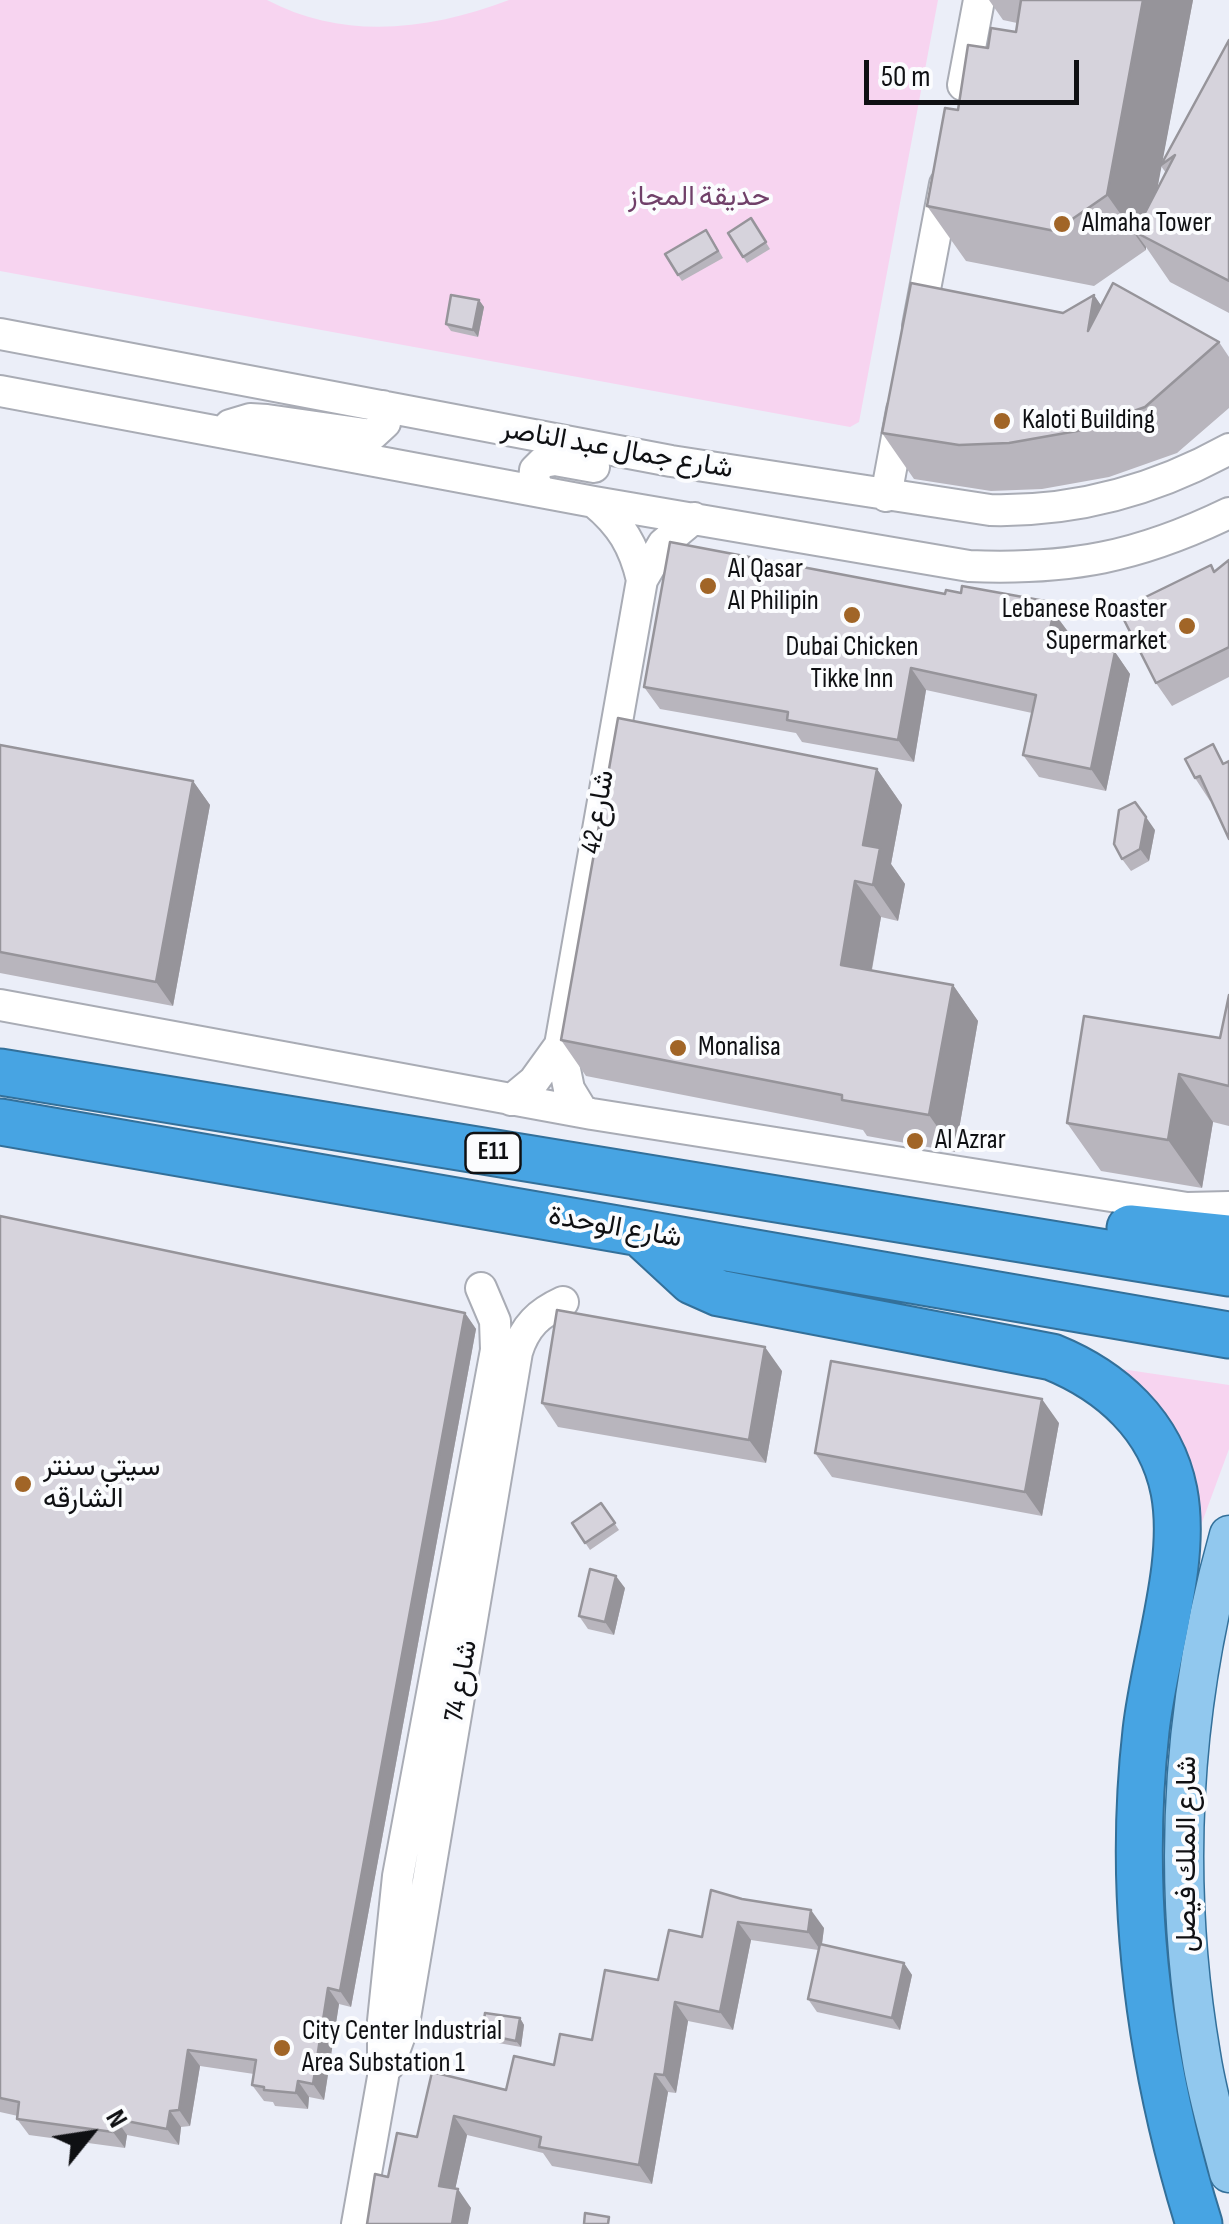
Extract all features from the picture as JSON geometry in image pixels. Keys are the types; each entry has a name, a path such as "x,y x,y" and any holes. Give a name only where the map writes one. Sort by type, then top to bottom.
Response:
{"highway":[{"name":"شارع الوحدة","path":"9,1071 1229,1273"},
{"name":"شارع الوحدة","path":"0,1122 1229,1334"},
{"path":"986,1234 1003,1225 1038,1220 1229,1238"},
{"path":"640,1232 692,1282 718,1293 1052,1357 1107,1386 1130,1406 1149,1431 1174,1488 1178,1520 1146,1727 1139,1822 1140,1918 1154,2045 1174,2139 1200,2224"}],"main road":[{"name":"شارع الملك فيصل","path":"1229,1535 1197,1669 1182,1825 1183,1904 1190,1982 1201,2060 1229,2173"}],"street":[{"path":"958,114 979,0"},
{"path":"886,496 950,152"},
{"name":"شارع جمال عبد الناصر","path":"0,334 671,461 990,510 1073,505 1127,494 1179,475 1229,450"},
{"name":"شارع جمال عبد الناصر","path":"0,391 594,502 969,566 1024,568 1078,564 1131,553 1182,536 1229,513"},
{"path":"219,432 250,418 372,435 385,423 382,406"},
{"path":"542,492 534,482 535,470 543,462 555,460 650,475 671,461"},
{"path":"594,502 627,536 642,580"},
{"name":"شارع 42","path":"583,1112 569,1089 560,1045 642,580 662,544 694,518"},
{"path":"0,1005 583,1112 1187,1208 1229,1207"},
{"name":"شارع 42","path":"510,1100 534,1081 560,1045"},
{"name":"شارع 74","path":"384,2077 383,2021 398,1876 496,1350 495,1322 481,1288"},
{"name":"شارع 74","path":"357,2224 384,2077 404,2024 517,1352 536,1318 563,1302"}],"green space":[{"name":"حديقة المجاز","path":"0,0 267,0 327,22 388,27 449,18 509,0 938,0 859,422 850,427 0,271"},
{"path":"1094,1365 1229,1385 1229,1449 1197,1536"}],"building":[{"path":"1021,0 1143,0 1107,195 1055,231 927,206 945,108 958,110 968,45 988,48 991,28 1016,32"},
{"path":"1229,40 1229,281 1135,232 1175,155 1161,165"},
{"path":"751,218 766,242 743,257 728,233"},
{"path":"706,230 718,251 678,275 665,254"},
{"path":"911,283 1063,313 1094,295 1088,331 1113,283 1219,342 1145,407 1077,431 1009,443 959,445 882,433"},
{"path":"451,295 479,300 473,330 446,324"},
{"path":"670,542 945,594 946,590 961,593 962,586 1045,601 1043,609 1054,611 1048,638 1115,652 1091,769 1023,755 1036,695 911,668 898,740 787,720 788,712 644,687"},
{"path":"1229,560 1229,647 1156,683 1119,610 1211,565 1214,572"},
{"path":"618,718 877,769 863,845 880,848 873,885 855,881 841,965 953,985 929,1115 561,1040"},
{"path":"1213,744 1223,764 1229,761 1229,839 1200,776 1195,778 1185,759"},
{"path":"0,745 193,781 156,982 0,952"},
{"path":"1135,802 1146,817 1140,849 1122,859 1114,844 1119,810"},
{"path":"1229,995 1229,1086 1179,1074 1168,1140 1067,1123 1084,1016 1220,1038"},
{"path":"0,1216 465,1313 340,1991 328,1988 313,2084 298,2081 296,2093 264,2090 252,2085 256,2060 188,2050 179,2110 170,2111 167,2129 116,2119 113,2132 17,2119 19,2102 0,2098"},
{"path":"557,1310 765,1347 749,1440 542,1403"},
{"path":"831,1361 1042,1399 1025,1492 815,1453"},
{"path":"601,1503 615,1523 585,1543 572,1523"},
{"path":"590,1569 616,1576 605,1622 579,1616"},
{"path":"711,1890 811,1910 808,1932 738,1922 720,2012 675,2002 664,2075 655,2074 639,2165 539,2147 541,2137 454,2116 439,2186 458,2189 452,2224 367,2224 375,2174 388,2177 397,2133 417,2137 432,2072 506,2090 514,2056 554,2065 560,2034 592,2040 605,1970 658,1980 669,1930 702,1937"},
{"path":"820,1944 904,1963 892,2018 808,1999"},
{"path":"485,2013 520,2018 516,2041 482,2034"},
{"path":"585,2213 609,2217 608,2224 584,2224"}],"place":[{"name":"Almaha Tower","path":"1062,224"},
{"name":"Kaloti Building","path":"1002,421"},
{"name":"Al Qasar Al Philipin","path":"708,586"},
{"name":"Dubai Chicken Tikke Inn","path":"852,615"},
{"name":"Lebanese Roaster Supermarket","path":"1187,626"},
{"name":"Monalisa","path":"678,1048"},
{"name":"Al Azrar","path":"915,1141"},
{"name":"سيتي سنتر الشارقه","path":"23,1484"},
{"name":"City Center Industrial Area Substation 1","path":"282,2048"}]}
